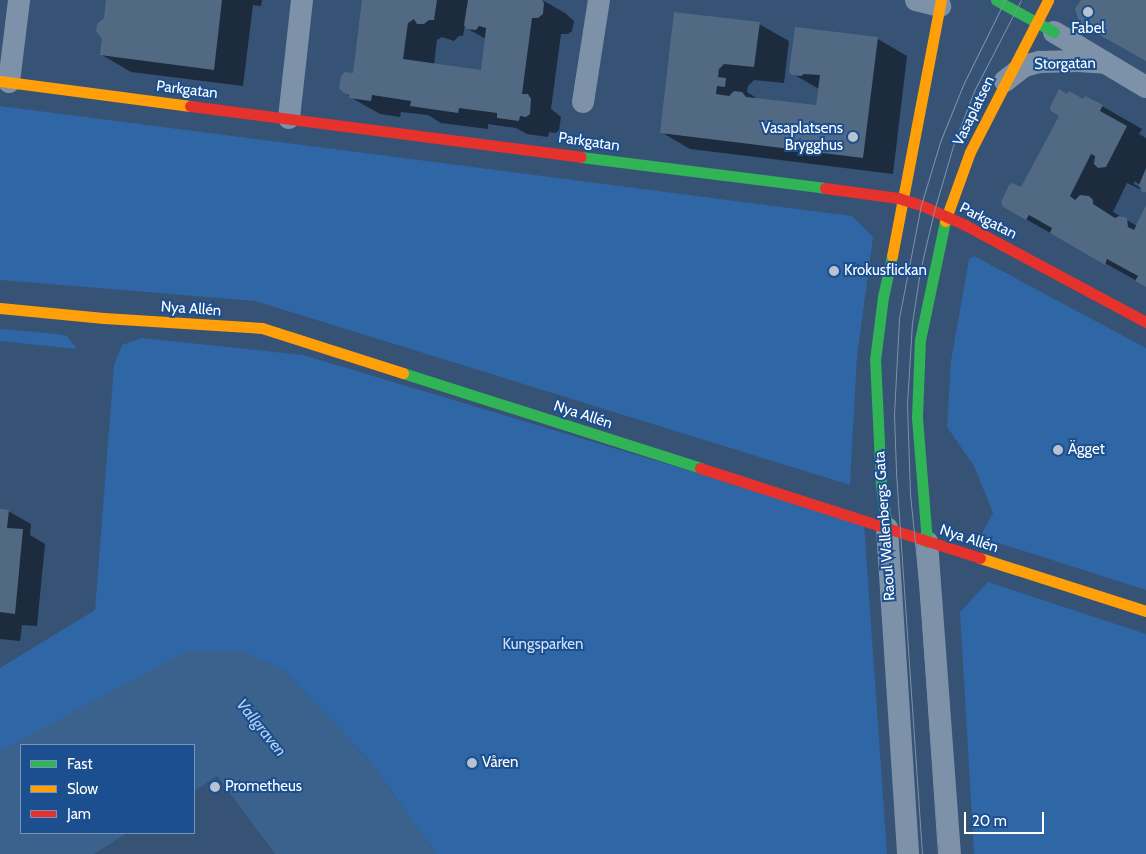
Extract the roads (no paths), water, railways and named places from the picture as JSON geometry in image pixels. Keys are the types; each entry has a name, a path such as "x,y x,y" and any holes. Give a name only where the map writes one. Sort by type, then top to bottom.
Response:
{"main road":[{"path":"996,0 1045,27"},
{"name":"Vasaplatsen","path":"946,216 970,152 1003,84 1045,27 1048,0"},
{"path":"904,200 940,3"},
{"name":"Parkgatan","path":"4,82 904,200 946,216 1146,322"},
{"name":"Raoul Wallenbergs Gata","path":"887,528 881,485 875,360 883,297 904,200"},
{"path":"927,542 917,417 920,340 946,216"},
{"name":"Nya Allén","path":"0,308 104,318 262,328 1146,611"}],"street":[{"path":"4,82 19,0"},
{"path":"289,118 302,0"},
{"path":"583,102 599,0"},
{"path":"916,0 940,3"},
{"name":"Storgatan","path":"1045,27 1146,88"},
{"name":"Storgatan","path":"1003,84 1024,66 1039,62 1079,61 1104,63"},
{"name":"Raoul Wallenbergs Gata","path":"887,528 908,854"},
{"path":"927,542 950,854"}],"water":[{"name":"Vallgraven","path":"187,651 242,651 284,671 370,761 436,854 275,854 217,776 195,790 195,744 20,744 20,834 125,834 94,854 0,854 0,751"}],"tram line":[{"path":"922,854 896,471 894,414 899,318 921,205 940,142 963,85 1005,0"},
{"path":"938,854 920,591 910,494 907,404 912,323 920,271 934,211 953,146 974,91 1021,0"}],"place":[{"name":"Fabel","path":"1088,12"},
{"name":"Vasaplatsens Brygghus","path":"853,137"},
{"name":"Krokusflickan","path":"834,271"},
{"name":"Ägget","path":"1058,450"},
{"name":"Våren","path":"472,763"},
{"name":"Prometheus","path":"215,787"}],"park label":[{"name":"Kungsparken","path":"543,645"}]}
